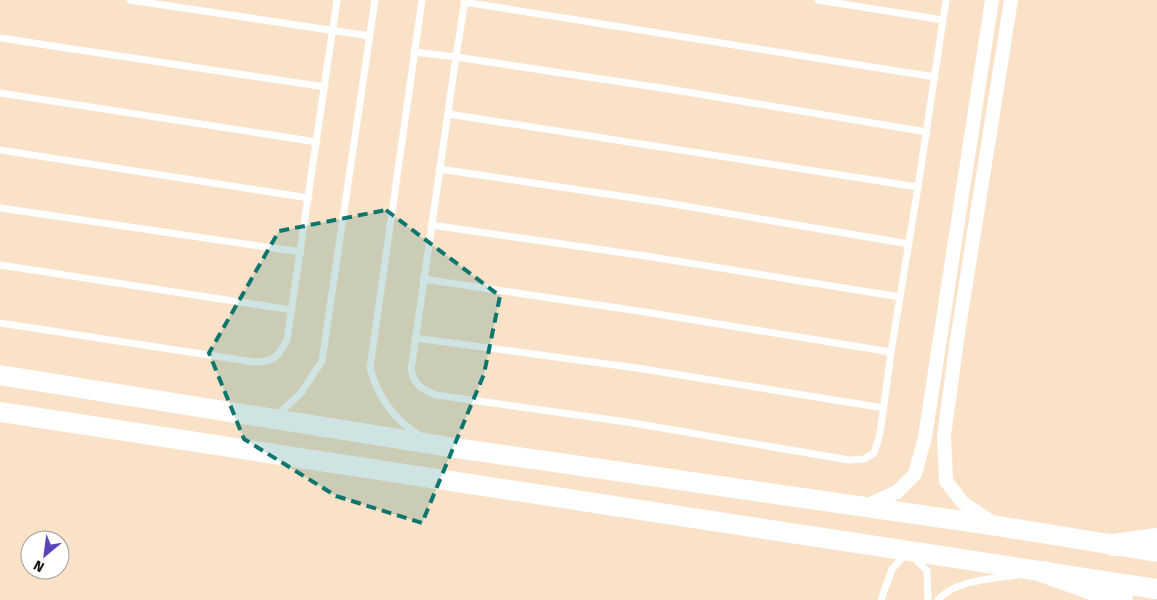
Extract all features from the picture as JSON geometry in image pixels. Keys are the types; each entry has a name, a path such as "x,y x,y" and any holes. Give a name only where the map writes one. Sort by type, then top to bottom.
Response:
{"main road":[{"path":"0,375 449,447 866,506 1157,552"},
{"path":"0,412 1157,589"},
{"path":"1114,546 1157,539"},
{"path":"1044,572 1122,600"}],"street":[{"path":"866,506 897,492 915,474 925,436 992,0"},
{"path":"998,526 964,503 946,481 944,436 957,340 1011,0"}],"lane":[{"path":"130,0 370,36"},
{"path":"0,323 254,362 266,362 278,355 287,340 338,0"},
{"path":"272,419 301,393 322,361 375,0"},
{"path":"422,0 370,368 380,396 398,419 421,436 449,447"},
{"path":"818,0 943,20"},
{"path":"935,77 464,1 415,338 411,370 414,380 419,387 436,395 627,422 849,460 864,459 874,453 880,434 890,352 927,132 935,77 943,20 946,0"},
{"path":"0,38 324,87"},
{"path":"414,52 691,93 927,132"},
{"path":"0,93 317,142"},
{"path":"448,114 918,187"},
{"path":"0,150 309,198"},
{"path":"439,169 661,202 909,244"},
{"path":"0,208 301,252"},
{"path":"431,225 900,297"},
{"path":"0,265 292,310"},
{"path":"423,279 645,312 890,352"},
{"path":"415,338 637,368 884,408"},
{"path":"881,600 892,569 909,551 927,571 928,600"},
{"path":"938,600 943,594 971,582 1044,572"}],"highlighted area":[{"path":"386,210 500,296 484,374 422,523 336,496 244,439 209,353 279,231"}],"shaded area":[{"path":"0,0 1157,0 1157,600 0,600"}]}
